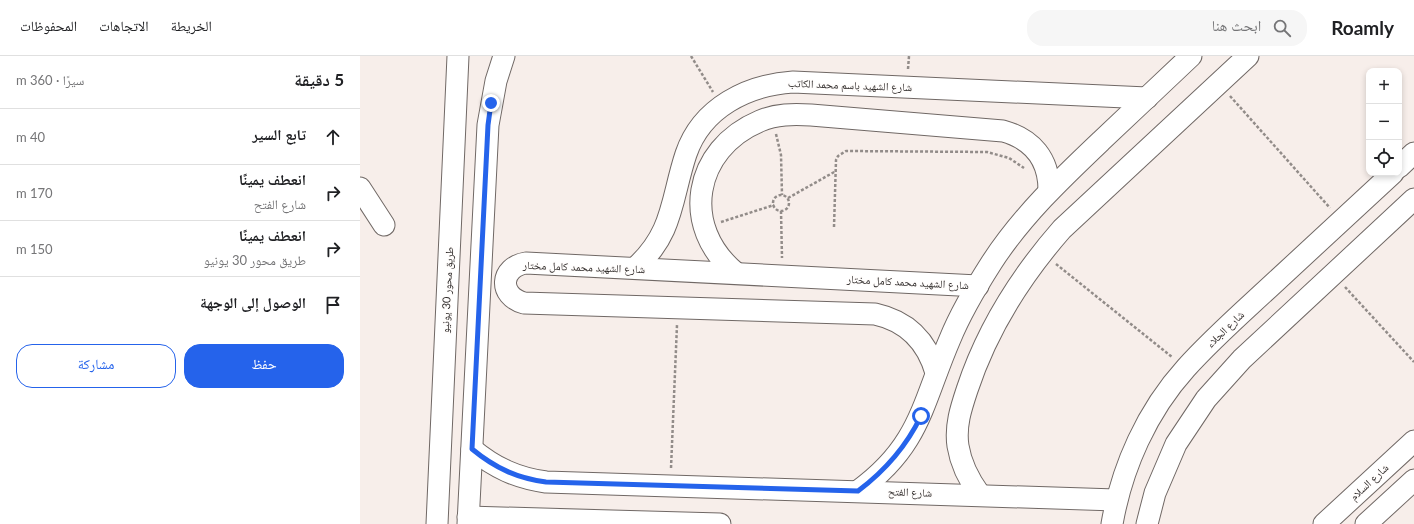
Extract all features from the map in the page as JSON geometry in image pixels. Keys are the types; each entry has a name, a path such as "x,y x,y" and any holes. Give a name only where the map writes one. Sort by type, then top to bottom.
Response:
{"street":[{"name":"طريق محور 30 يونيو","path":"437,524 458,56"},
{"path":"504,56 496,81 488,125 468,521 720,524"},
{"path":"858,491 888,466 908,439 929,398 936,373 950,337 978,286 1008,239 1049,190 1191,56"},
{"path":"980,495 972,484 961,459 958,438 959,418 971,377 994,324 1008,299 1042,253 1085,208 1248,56"},
{"name":"شارع الشهيد باسم محمد الكاتب","path":"635,268 645,260 660,240 668,222 686,153 701,127 721,106 755,88 774,83 794,82 1147,98"},
{"path":"736,273 715,253 703,227 700,198 710,166 720,152 745,129 769,118 793,114 1003,131 1022,138 1038,151 1047,170 1049,190"},
{"path":"1402,164 1414,153"},
{"name":"شارع الجلاء","path":"1112,524 1116,500 1127,467 1142,432 1161,400 1186,368 1216,337 1390,176"},
{"path":"360,188 384,225"},
{"path":"676,193 700,198"},
{"path":"1148,524 1155,493 1176,444 1206,399 1242,359 1414,199"},
{"name":"شارع الشهيد محمد كامل مختار","path":"936,373 927,349 920,338 900,322 875,314 524,303 516,301 509,295 505,286 506,278 510,270 518,264 526,263 978,286"},
{"name":"شارع السلام","path":"1324,524 1414,441"},
{"name":"شارع الفتح","path":"472,449 499,468 530,479 546,482 1116,500"},
{"path":"1366,524 1414,480"}],"path":[{"path":"691,56 721,106"},
{"path":"1219,83 1342,221"},
{"path":"769,118 775,130 781,155 782,195"},
{"path":"834,227 838,156 841,153 850,150 987,152 1009,158 1028,171"},
{"path":"788,198 836,171"},
{"path":"781,211 778,210 773,202 776,197 782,195 788,198"},
{"path":"781,211 789,205 788,198"},
{"path":"703,227 774,205"},
{"path":"781,211 782,276"},
{"path":"1042,253 1186,368"},
{"path":"1334,274 1414,362"},
{"path":"670,485 678,307"}],"route":[{"path":"491,103 488,125 472,449 485,460 514,475 546,482 858,491 888,466 912,434 921,416"}]}
